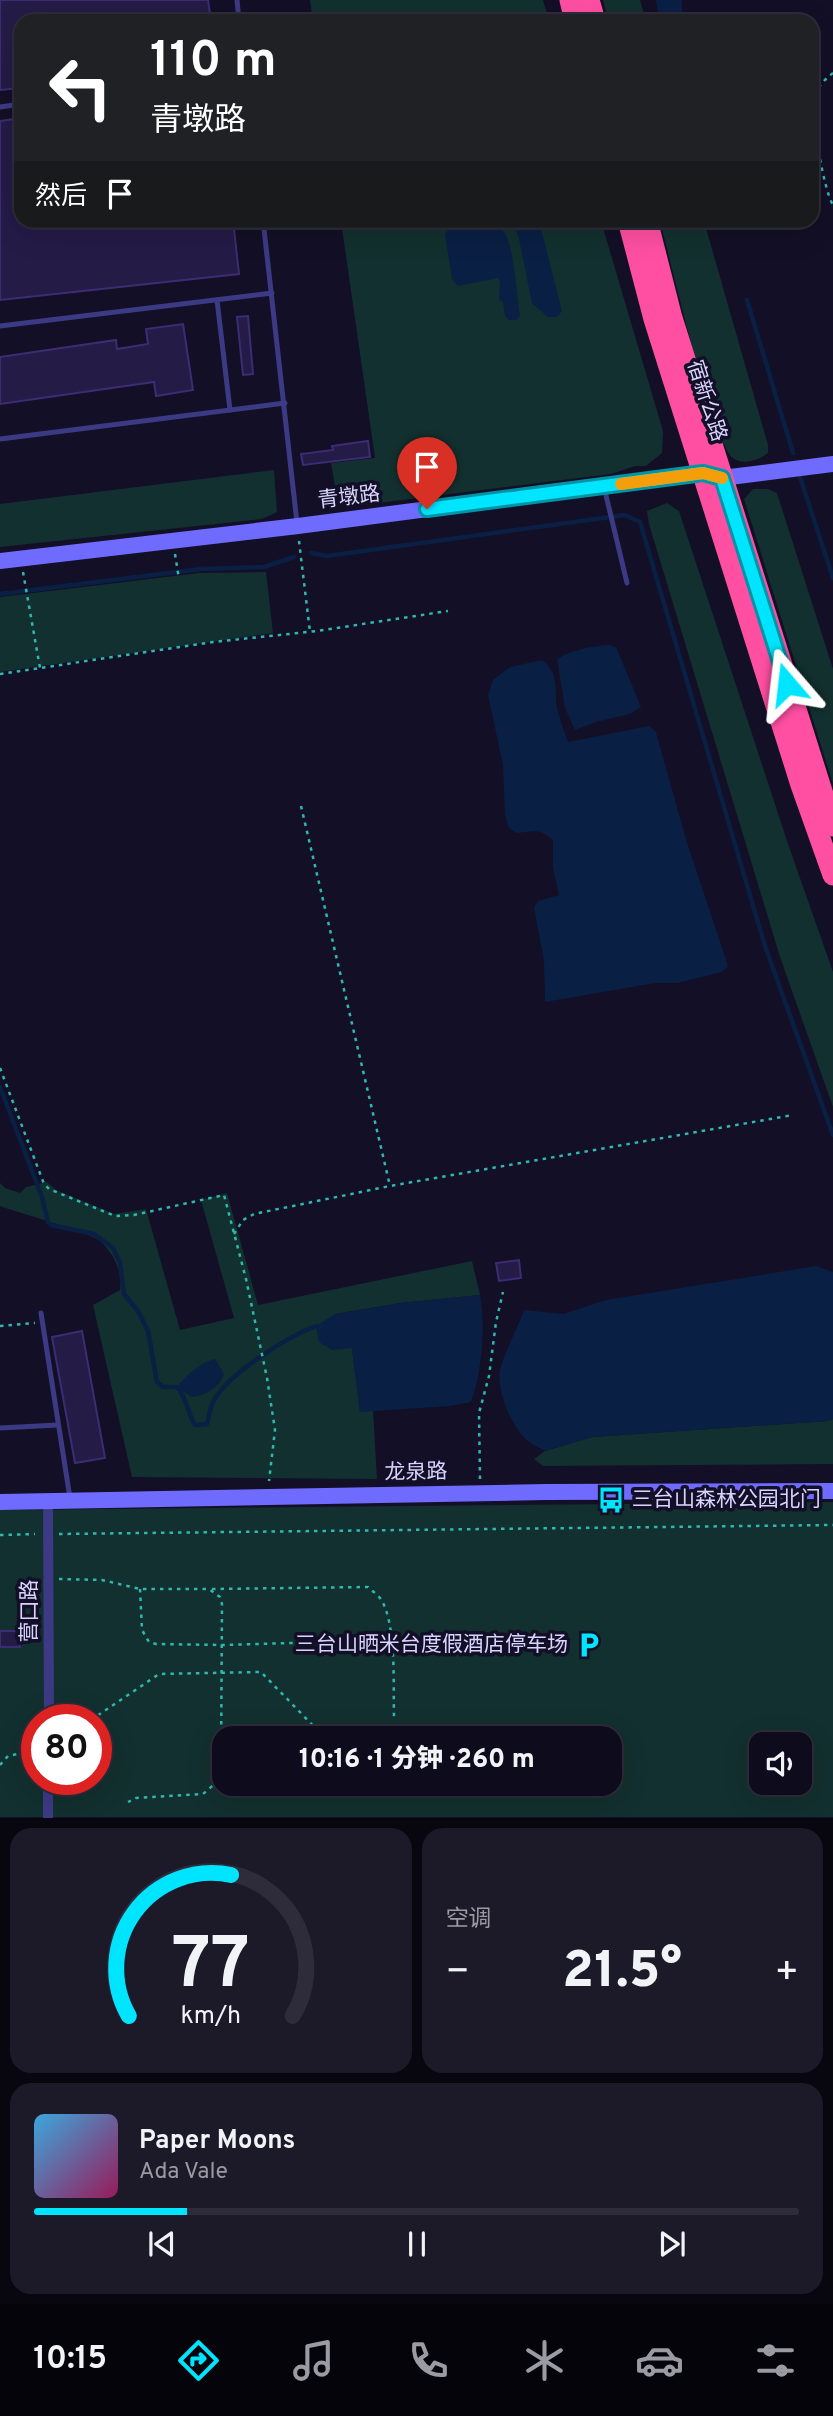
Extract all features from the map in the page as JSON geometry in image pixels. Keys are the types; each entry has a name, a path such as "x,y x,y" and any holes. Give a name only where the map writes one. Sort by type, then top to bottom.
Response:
{"highway":[{"name":"宿新公路","path":"630,228 654,319 713,475 833,826"},
{"name":"宿新公路","path":"649,228 713,475 797,772 833,875"}],"street":[{"name":"青墩路","path":"0,561 604,486 833,464"},
{"name":"龙泉路","path":"0,1502 480,1493 833,1491"},
{"name":"营口路","path":"48,1501 49,1704"},
{"path":"48,1795 48,1818"}],"lane":[{"path":"264,228 298,526"},
{"path":"0,326 272,293"},
{"path":"217,300 230,410"},
{"path":"0,439 285,403"},
{"path":"604,486 627,583"},
{"path":"41,1313 70,1501"},
{"path":"0,1428 57,1425"}],"path":[{"path":"819,88 833,73"},
{"path":"819,145 827,189 833,205"},
{"path":"298,526 310,632"},
{"path":"177,569 178,578"},
{"path":"25,584 40,668"},
{"path":"0,674 448,611"},
{"path":"300,806 390,1185"},
{"path":"0,1068 44,1184 49,1189 115,1216 134,1215 224,1195 261,1342 275,1430 267,1497"},
{"path":"234,1234 243,1220 254,1214 390,1185 793,1115"},
{"path":"480,1493 479,1413 489,1376 503,1292"},
{"path":"0,1326 43,1322"},
{"path":"0,1535 833,1525"},
{"path":"49,1578 102,1580 140,1589 368,1587 380,1598 387,1612 391,1640 394,1717"},
{"path":"140,1589 142,1630 149,1642 222,1645 391,1640"},
{"path":"128,1802 136,1798 203,1794 218,1781 221,1769 222,1604 220,1597 209,1589"},
{"path":"112,1706 159,1674 261,1672 313,1726"},
{"path":"0,1765 8,1756 21,1753"}],"green space":[{"path":"310,0 543,0 547,14 312,14"},
{"path":"603,0 640,0 644,14 606,14"},
{"path":"342,228 603,228 663,431 662,453 646,466 635,466 611,474 362,505 343,503 337,498 331,463 375,458"},
{"path":"662,228 706,228 768,445 768,453 756,460 746,462 733,458 724,444 703,385"},
{"path":"274,470 277,512 262,519 0,547 0,504"},
{"path":"753,489 768,489 777,493 833,669 833,784 744,499"},
{"path":"667,503 679,511 788,844 833,972 833,1107 780,957 649,524 647,511"},
{"path":"266,572 273,633 0,672 0,597 199,573"},
{"path":"47,1182 56,1190 114,1214 146,1209 180,1330 234,1318 201,1200 227,1193 258,1305 472,1261 480,1295 401,1303 335,1314 352,1348 360,1411 373,1411 377,1479 132,1477 93,1305 120,1290 120,1276 116,1264 105,1246 93,1237 0,1206 0,1183 5,1188 20,1193 26,1187"},
{"path":"833,1419 833,1464 543,1466 534,1459 545,1451 592,1437"},
{"path":"833,1502 833,1817 0,1817 0,1510"}],"water":[{"path":"656,0 682,0 682,14 658,14"},
{"path":"450,228 500,228 504,232 513,259 520,316 516,320 509,320 505,316 503,302 499,300 498,278 458,286 452,279 445,234"},
{"path":"515,228 541,228 562,311 557,317 548,317 532,303"},
{"path":"609,645 616,647 641,707 630,714 575,730 565,708 557,660 574,651"},
{"path":"542,660 554,676 557,708 568,742 649,726 656,732 687,843 728,966 722,972 678,983 655,983 545,1002 544,961 534,907 538,901 559,895 553,868 553,841 540,832 516,833 508,827 503,765 488,695 493,680 510,667"},
{"path":"816,1266 833,1272 833,1419 592,1437 545,1451 525,1438 508,1413 501,1393 499,1374 524,1310 563,1314 606,1300"},
{"path":"480,1295 482,1349 471,1402 360,1412 352,1348 332,1350 319,1342 316,1326 335,1314 401,1303"},
{"path":"215,1359 224,1374 211,1390 191,1397 177,1387 194,1370"}],"building":[{"path":"0,0 208,0 210,14 14,14 14,89 0,90"},
{"path":"14,119 14,228 234,228 239,274 0,300 0,121"},
{"path":"248,316 253,374 243,375 237,317"},
{"path":"183,324 193,390 156,396 154,382 0,404 0,357 116,340 117,349 148,344 146,329"},
{"path":"368,441 370,457 303,465 301,454 333,450 332,446"},
{"path":"519,1260 521,1278 499,1281 496,1263"},
{"path":"82,1331 105,1458 75,1463 52,1337"},
{"path":"0,1631 20,1631 20,1647 0,1647"}],"waterway":[{"path":"747,300 793,453"},
{"path":"800,477 833,578"},
{"path":"311,553 327,556 625,515 640,522 765,946 833,1135"},
{"path":"0,594 201,569 264,567 294,557"},
{"path":"0,1087 42,1197 48,1222 51,1225 94,1234 113,1248 120,1263 124,1294 138,1311 148,1331 157,1382 163,1387 177,1387 195,1425 207,1424 212,1404 220,1391 244,1369 274,1347 316,1326"}],"slow traffic":[{"path":"621,484 703,473 722,478"}],"place":[{"name":"三台山森林公园北门","path":"611,1500"},
{"name":"三台山晒米台度假酒店停车场","path":"589,1645"}],"route":[{"path":"427,509 703,473 722,478 787,684"}]}
